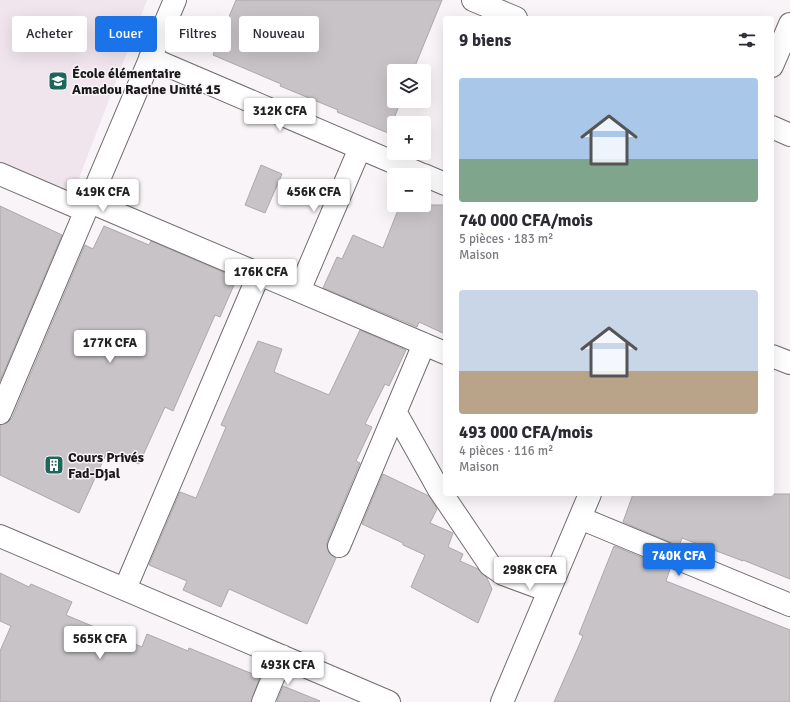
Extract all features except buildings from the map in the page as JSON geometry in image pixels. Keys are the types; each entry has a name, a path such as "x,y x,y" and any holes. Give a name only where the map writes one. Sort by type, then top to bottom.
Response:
{"street":[{"path":"0,413 175,0"},
{"path":"473,0 511,16"},
{"path":"774,61 790,24"},
{"path":"150,58 407,168"},
{"path":"774,128 790,135"},
{"path":"299,291 360,148"},
{"path":"0,174 88,206 259,274 443,352"},
{"path":"431,178 443,183"},
{"path":"125,589 259,274"},
{"path":"339,546 424,344"},
{"path":"774,357 790,363"},
{"path":"396,413 443,495"},
{"path":"443,496 490,565 502,574 549,591"},
{"path":"502,702 589,496"},
{"path":"580,518 790,606"},
{"path":"0,536 389,702"},
{"path":"263,702 282,656"}],"shaded area":[{"name":"École élémentaire Amadou Racine Unité 15","path":"0,0 147,0 141,16 95,16 95,52 127,52 73,194 0,162"}],"place":[{"name":"École élémentaire Amadou Racine Unité 15","path":"58,81"},
{"name":"Cours Privés Fad-Djal","path":"54,465"}]}
